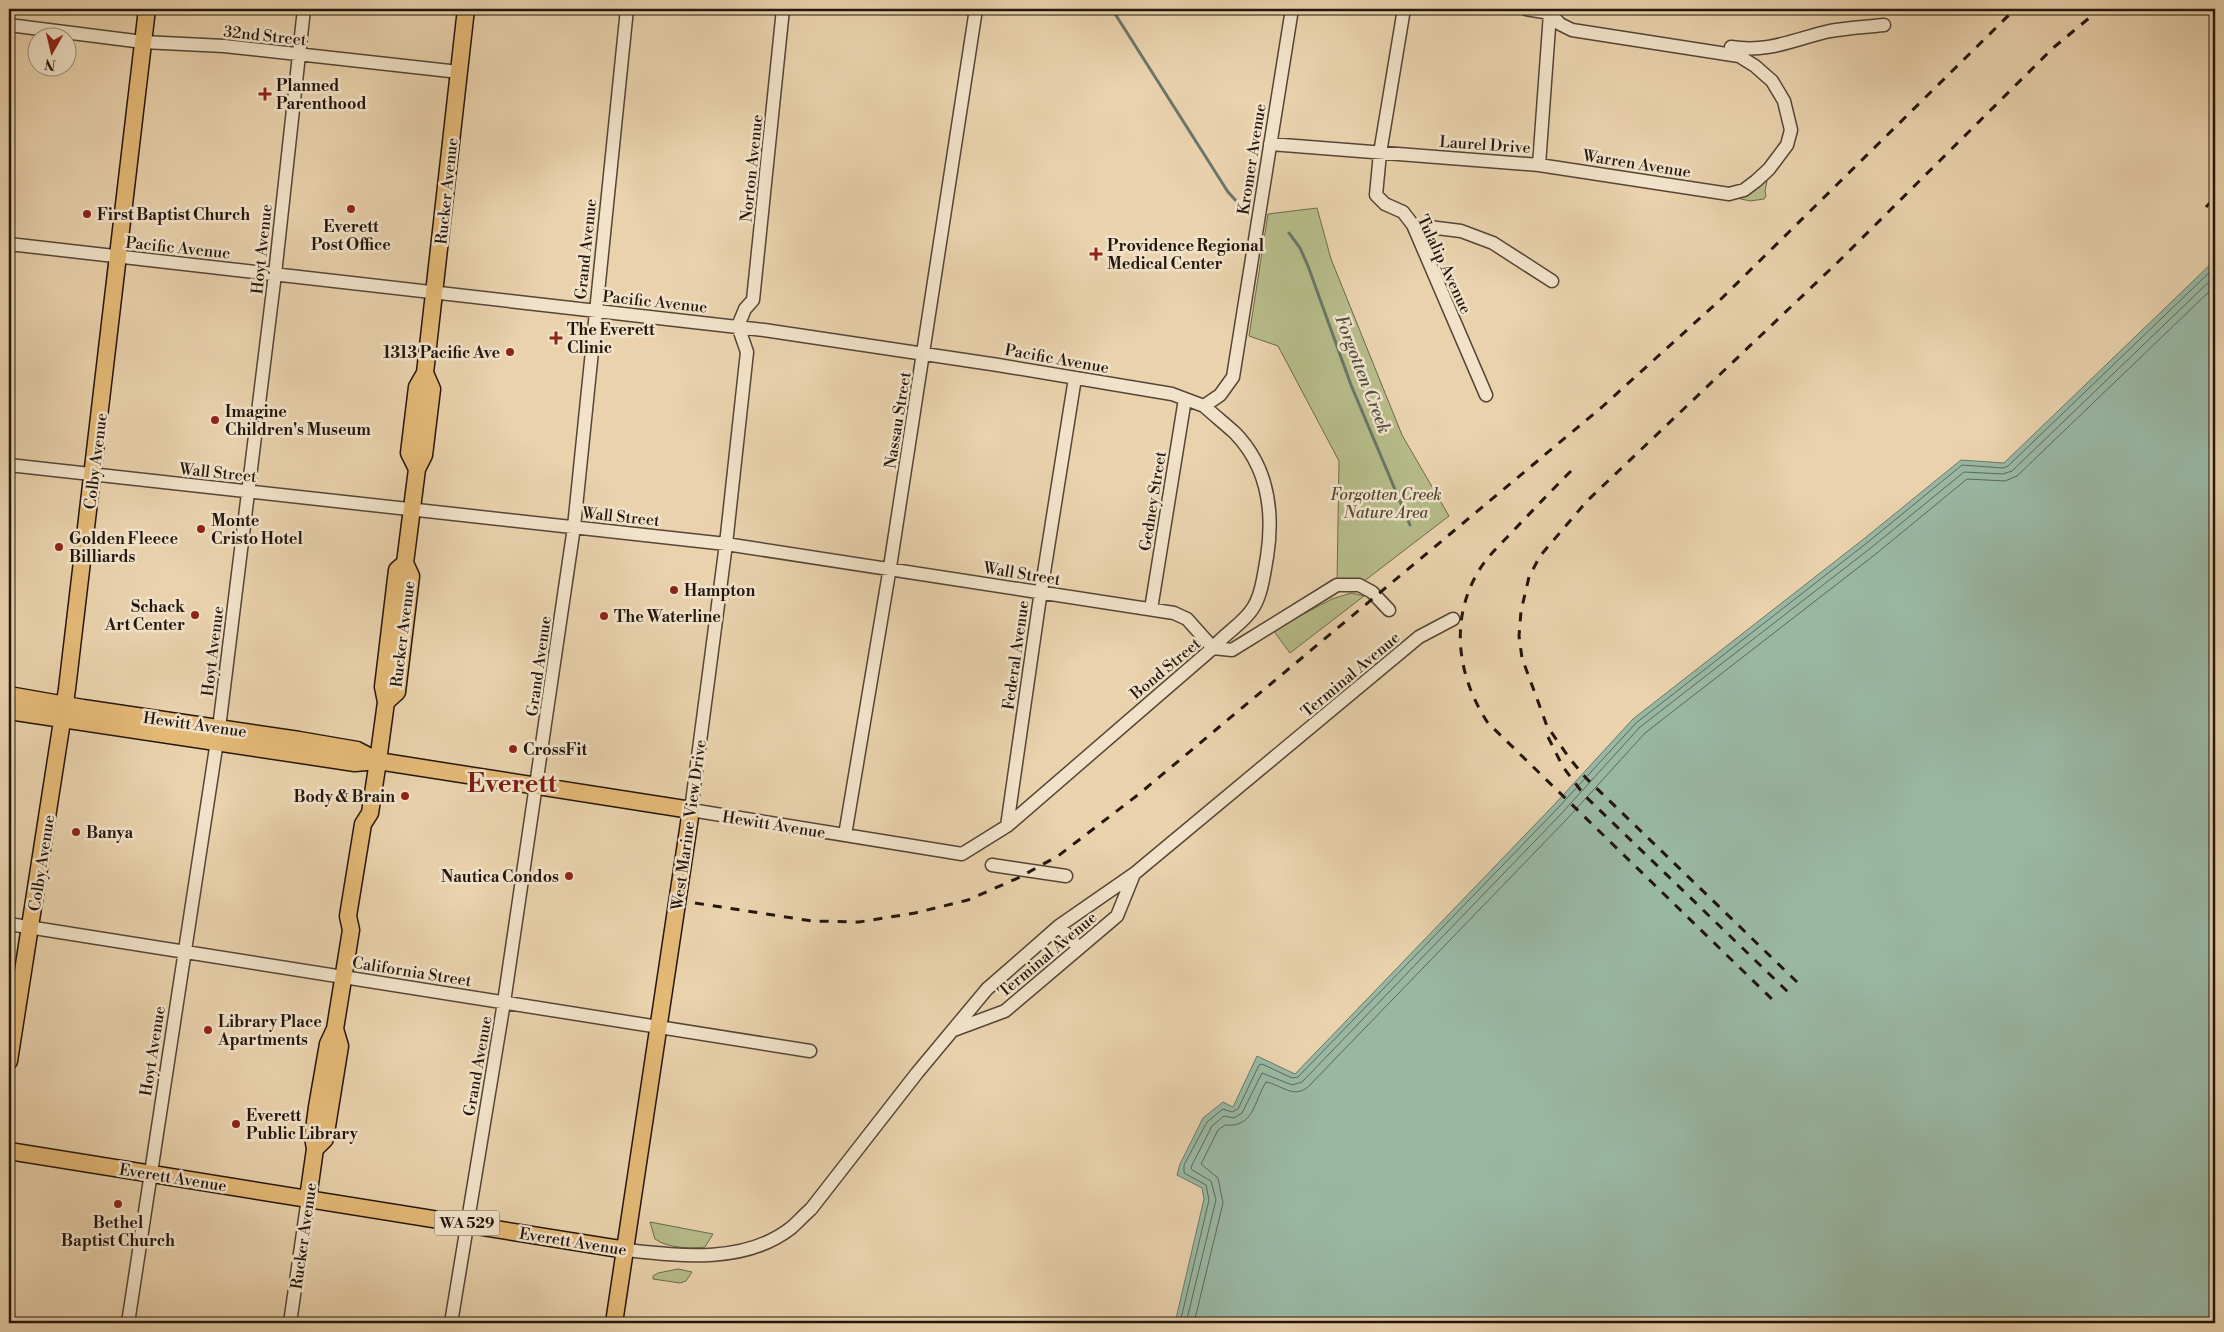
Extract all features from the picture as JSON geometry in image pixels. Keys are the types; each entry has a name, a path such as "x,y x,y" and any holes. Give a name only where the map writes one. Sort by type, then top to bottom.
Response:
{"main road":[{"name":"Colby Avenue","path":"9,1060 64,712 94,474 147,9"},
{"name":"Rucker Avenue","path":"308,1198 315,1149 313,1137 328,1044 335,1028 351,930 359,918 361,910 374,826 370,813 386,702 397,692 411,576 405,564 416,469 409,453 417,387 425,373 466,9"},
{"name":"Hewitt Avenue","path":"9,695 64,712"},
{"name":"Hewitt Avenue","path":"9,711 64,712 218,735 355,763 378,761 691,810"},
{"name":"West Marine View Drive","path":"614,1323 691,810"},
{"name":"Everett Avenue","path":"9,1151 626,1250"}],"street":[{"name":"Hoyt Avenue","path":"128,1323 218,735 275,274 304,9"},
{"name":"Grand Avenue","path":"451,1323 504,1002 574,527 627,9"},
{"name":"Norton Avenue","path":"738,326 753,300 784,9"},
{"name":"Nassau Street","path":"845,835 890,570 976,9"},
{"name":"Kromer Avenue","path":"1204,406 1220,395 1233,377 1292,9"},
{"name":"Tulalip Avenue","path":"1404,9 1380,154 1376,196 1385,204 1403,212 1412,225 1486,395"},
{"path":"1526,9 1553,11 1560,24 1751,50 1786,44 1830,31 1884,26"},
{"name":"Laurel Drive","path":"1270,144 1539,165 1553,11"},
{"name":"Warren Avenue","path":"1539,165 1729,194 1744,190 1769,170 1787,145 1791,130 1784,101 1772,81 1755,66 1739,56 1572,30 1560,24"},
{"name":"32nd Street","path":"9,25 143,42 224,46 459,72"},
{"path":"1412,225 1461,231 1493,244 1552,281"},
{"name":"Pacific Avenue","path":"9,244 738,326 924,353 1172,394 1204,406"},
{"name":"West Marine View Drive","path":"691,810 726,544 747,352 738,326"},
{"name":"Federal Avenue","path":"1007,826 1041,592 1075,378"},
{"name":"Gedney Street","path":"1151,609 1185,399"},
{"path":"1204,406 1235,433 1256,461 1267,490 1270,518 1264,576 1254,607 1241,623 1222,636 1213,648"},
{"name":"Wall Street","path":"9,465 726,544 1174,613 1187,619 1213,648"},
{"name":"Bond Street","path":"1007,826 1213,648 1232,650 1337,585 1359,585 1372,592 1389,610"},
{"name":"Terminal Avenue","path":"954,1030 987,989 1059,926 1134,874 1419,637 1453,619"},
{"name":"Hewitt Avenue","path":"691,810 962,854 1007,826"},
{"path":"992,865 1066,876"},
{"name":"Terminal Avenue","path":"954,1030 1005,1011 1117,916 1134,874"},
{"name":"California Street","path":"9,924 810,1051"},
{"path":"1059,926 1079,948"},
{"name":"Everett Avenue","path":"626,1250 704,1256 737,1252 766,1241 790,1228 811,1209 917,1073 954,1030"},
{"name":"Rucker Avenue","path":"290,1323 308,1198"}],"green space":[{"path":"1767,181 1764,199 1750,201 1737,198 1752,191"},
{"name":"Forgotten Creek Nature Area","path":"1317,208 1331,259 1402,435 1449,516 1359,585 1337,585 1339,461 1278,346 1249,336 1268,214"},
{"path":"1351,593 1364,596 1290,653 1273,630 1332,599"},
{"path":"650,1222 713,1234 705,1247 686,1248 672,1246 655,1239"},
{"path":"678,1269 692,1272 686,1281 680,1283 653,1279 653,1276 658,1273"}],"water":[{"path":"2215,260 2215,1323 1175,1323 1204,1199 1202,1188 1177,1175 1180,1164 1203,1118 1223,1102 1233,1107 1257,1056 1295,1074 1553,806 1633,719 1865,538 1961,460 2004,463"}],"waterway":[{"name":"Forgotten Creek","path":"1112,9 1228,192 1239,204"},
{"name":"Forgotten Creek","path":"1289,233 1300,248 1308,266 1351,385 1410,525"}],"railway":[{"path":"695,903 812,921 859,922 915,913 968,900 1018,878 1058,856 1139,794 1602,407 1720,300 2015,9"},
{"path":"1797,982 1586,778 1547,726 1522,658 1519,636 1521,611 1529,577 1540,556 1587,501 1838,262 2053,48 2100,9"},
{"path":"2206,207 2215,198"},
{"path":"1571,471 1491,555 1478,572 1469,591 1463,610 1461,649 1470,687 1488,723 1777,1004"},
{"path":"1548,737 1563,767 1585,796 1788,992"}],"place":[{"name":"Planned Parenthood","path":"265,94"},
{"name":"Everett Post Office","path":"351,209"},
{"name":"First Baptist Church","path":"87,214"},
{"name":"Providence Regional Medical Center","path":"1096,254"},
{"name":"The Everett Clinic","path":"556,338"},
{"name":"1313 Pacific Ave","path":"510,352"},
{"name":"Imagine Children's Museum","path":"215,420"},
{"name":"Monte Cristo Hotel","path":"201,529"},
{"name":"Golden Fleece Billiards","path":"59,547"},
{"name":"Hampton","path":"674,590"},
{"name":"Schack Art Center","path":"195,615"},
{"name":"The Waterline","path":"604,616"},
{"name":"CrossFit","path":"513,749"},
{"name":"Body & Brain","path":"405,796"},
{"name":"Banya","path":"76,832"},
{"name":"Nautica Condos","path":"569,876"},
{"name":"Library Place Apartments","path":"208,1030"},
{"name":"Everett Public Library","path":"236,1124"},
{"name":"Bethel Baptist Church","path":"118,1204"}],"district":[{"name":"Everett","path":"512,783"}]}
